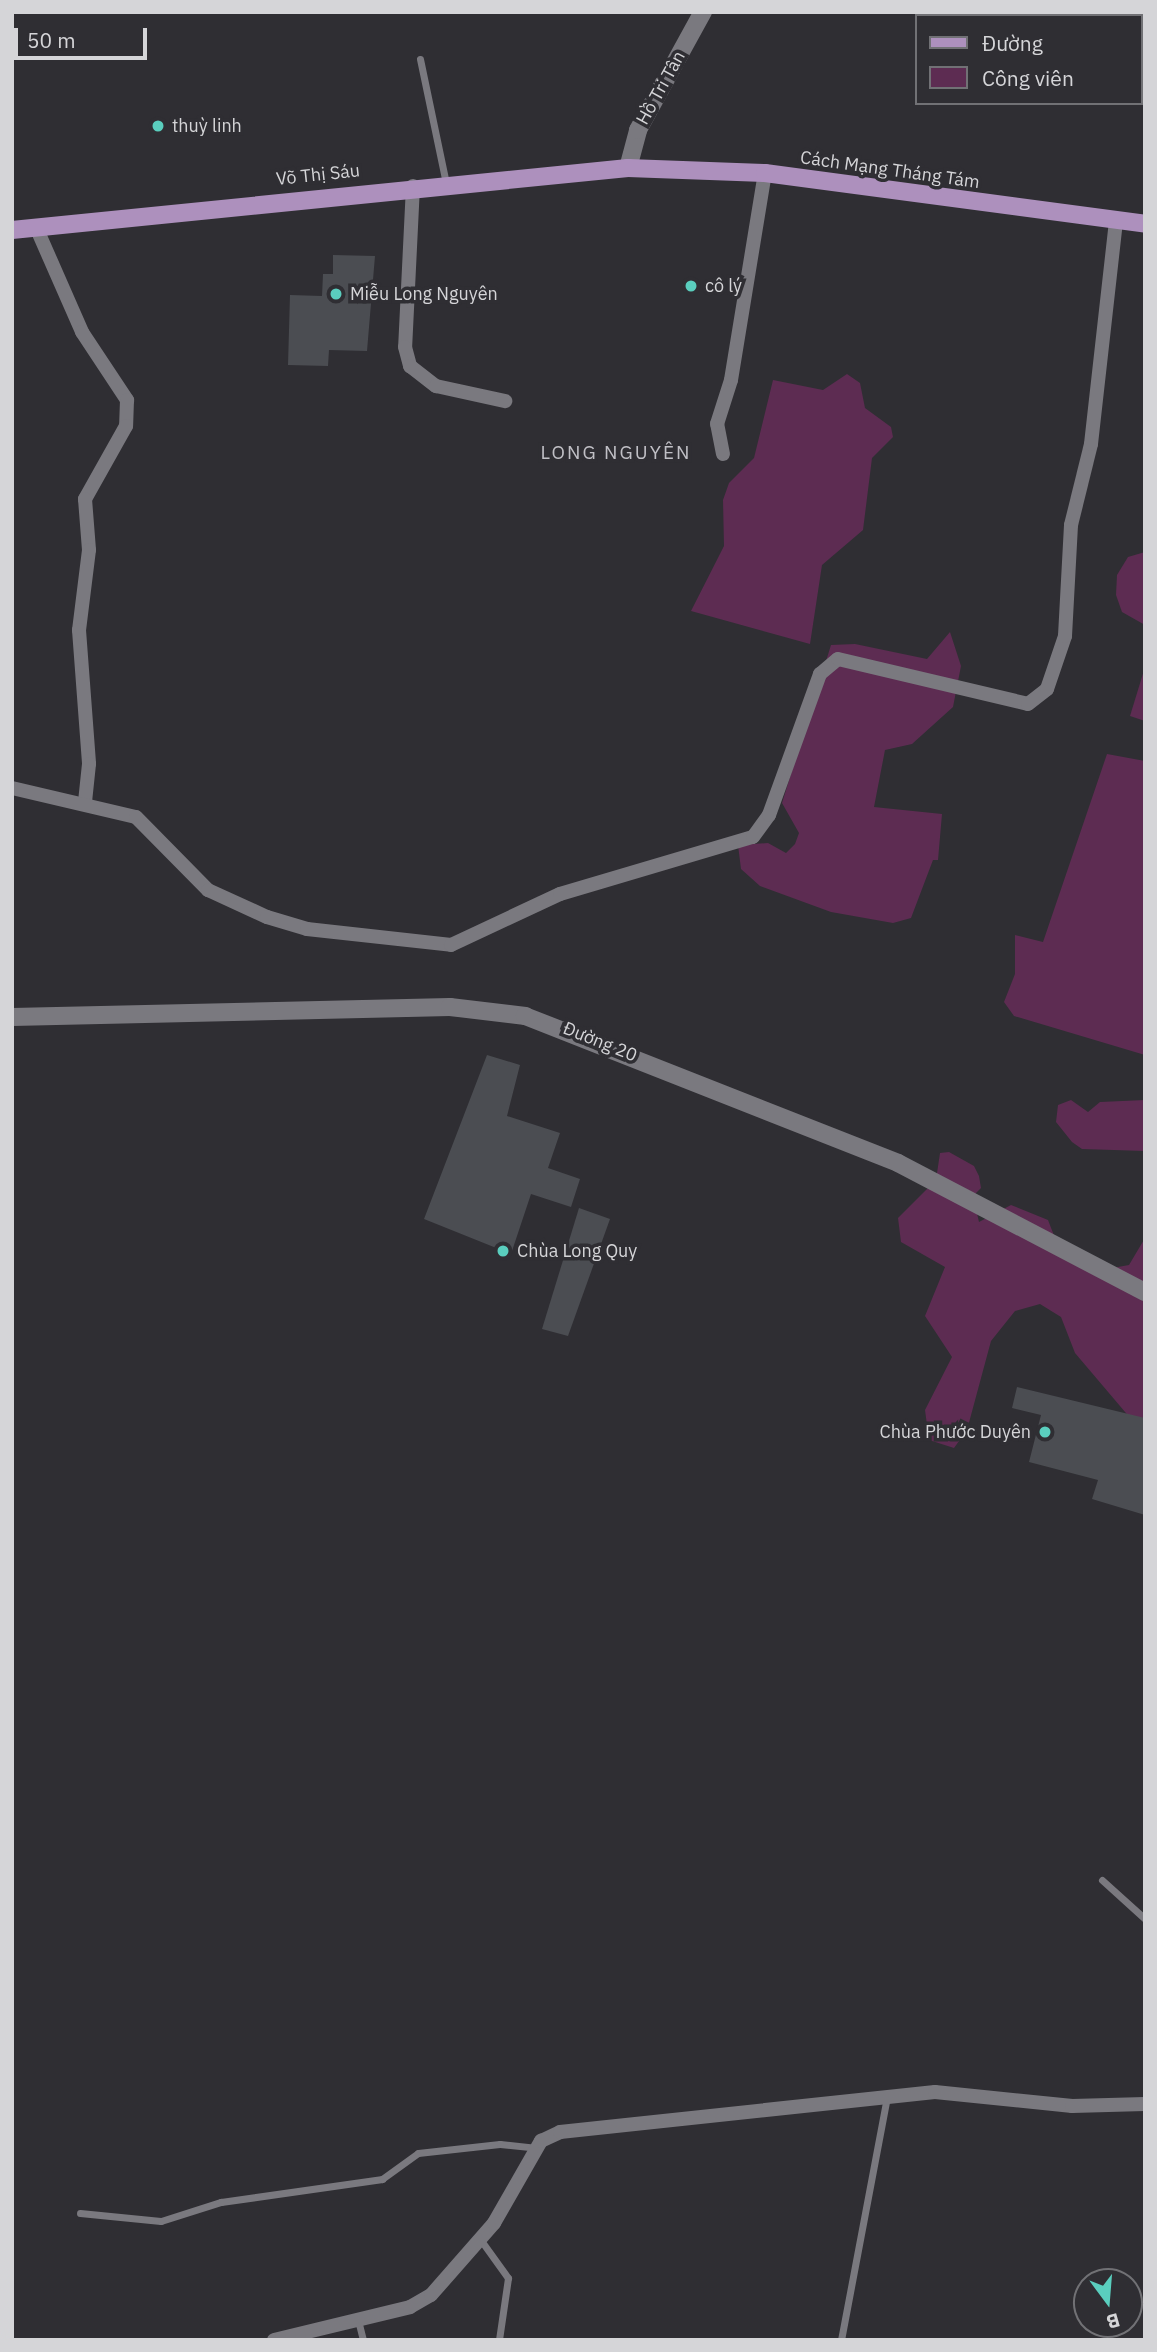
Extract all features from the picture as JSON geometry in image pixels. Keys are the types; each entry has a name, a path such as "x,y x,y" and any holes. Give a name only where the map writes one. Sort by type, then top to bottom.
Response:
{"main road":[{"name":"Cách Mạng Tháng Tám","path":"628,168 765,173 1145,224"},
{"name":"Võ Thị Sáu","path":"12,230 413,186 628,168"}],"street":[{"name":"Hồ Tri Tân","path":"628,168 638,130 703,12"},
{"path":"723,454 717,424 731,380 765,173"},
{"path":"413,186 405,347 410,366 436,386 505,401"},
{"path":"12,788 85,801 136,817 208,890 267,917 307,929 451,946 560,894 753,837 769,815 820,674 838,659 1028,705 1047,689 1065,636 1071,524 1091,444 1116,221"},
{"path":"36,227 82,332 121,384 127,407 126,426 85,499 89,550 79,630 89,764 85,801"},
{"name":"Đường 20","path":"12,1017 450,1007 525,1016 898,1163 1141,1291"},
{"path":"274,2340 419,2303 480,2239 538,2148 560,2132 935,2092 1072,2106 1145,2104"}],"lane":[{"path":"420,59 446,183"},
{"path":"1102,1881 1145,1919"},
{"path":"841,2340 887,2096"},
{"path":"80,2213 161,2221 221,2202 382,2179 418,2153 500,2144 538,2148"},
{"path":"480,2239 508,2278 499,2340"},
{"path":"358,2319 363,2340"}],"green space":[{"path":"847,374 860,383 865,408 891,427 893,437 872,458 863,530 822,565 810,644 691,611 724,546 723,500 729,483 754,458 773,380 823,390"},
{"path":"1145,552 1145,625 1122,612 1116,595 1117,575 1128,557"},
{"path":"950,632 961,666 953,707 912,744 885,750 874,807 942,814 938,860 933,860 911,918 893,923 831,912 760,886 741,869 738,845 768,843 786,853 795,844 799,833 782,803 831,645 855,644 927,659"},
{"path":"1145,667 1145,721 1130,716"},
{"path":"1107,754 1145,761 1145,1055 1014,1016 1004,1002 1015,974 1015,935 1043,942"},
{"path":"1071,1100 1088,1112 1100,1102 1145,1100 1145,1151 1082,1149 1072,1142 1056,1122 1058,1105"},
{"path":"949,1152 974,1166 979,1176 981,1188 973,1196 979,1222 1011,1205 1048,1220 1060,1251 1107,1269 1129,1265 1145,1238 1145,1420 1131,1419 1075,1353 1061,1317 1040,1304 1015,1311 991,1341 967,1430 954,1448 929,1440 925,1410 952,1357 925,1316 945,1267 901,1242 898,1218 936,1180 940,1153"}],"building":[{"path":"333,255 375,256 367,351 329,350 328,366 288,365 290,295 322,296 323,274 333,274"},
{"path":"487,1055 520,1065 507,1116 560,1133 548,1168 580,1179 571,1207 531,1194 511,1254 424,1219"},
{"path":"579,1208 610,1219 568,1336 542,1329"},
{"path":"1017,1387 1145,1418 1145,1515 1092,1499 1098,1480 1029,1462 1041,1415 1012,1408"}],"place":[{"name":"thuỳ linh","path":"158,126"},
{"name":"cô lý","path":"691,286"},
{"name":"Miễu Long Nguyên","path":"336,294"},
{"name":"Chùa Long Quy","path":"503,1251"},
{"name":"Chùa Phước Duyên","path":"1045,1432"}],"district":[{"name":"LONG NGUYÊN","path":"616,453"}]}
